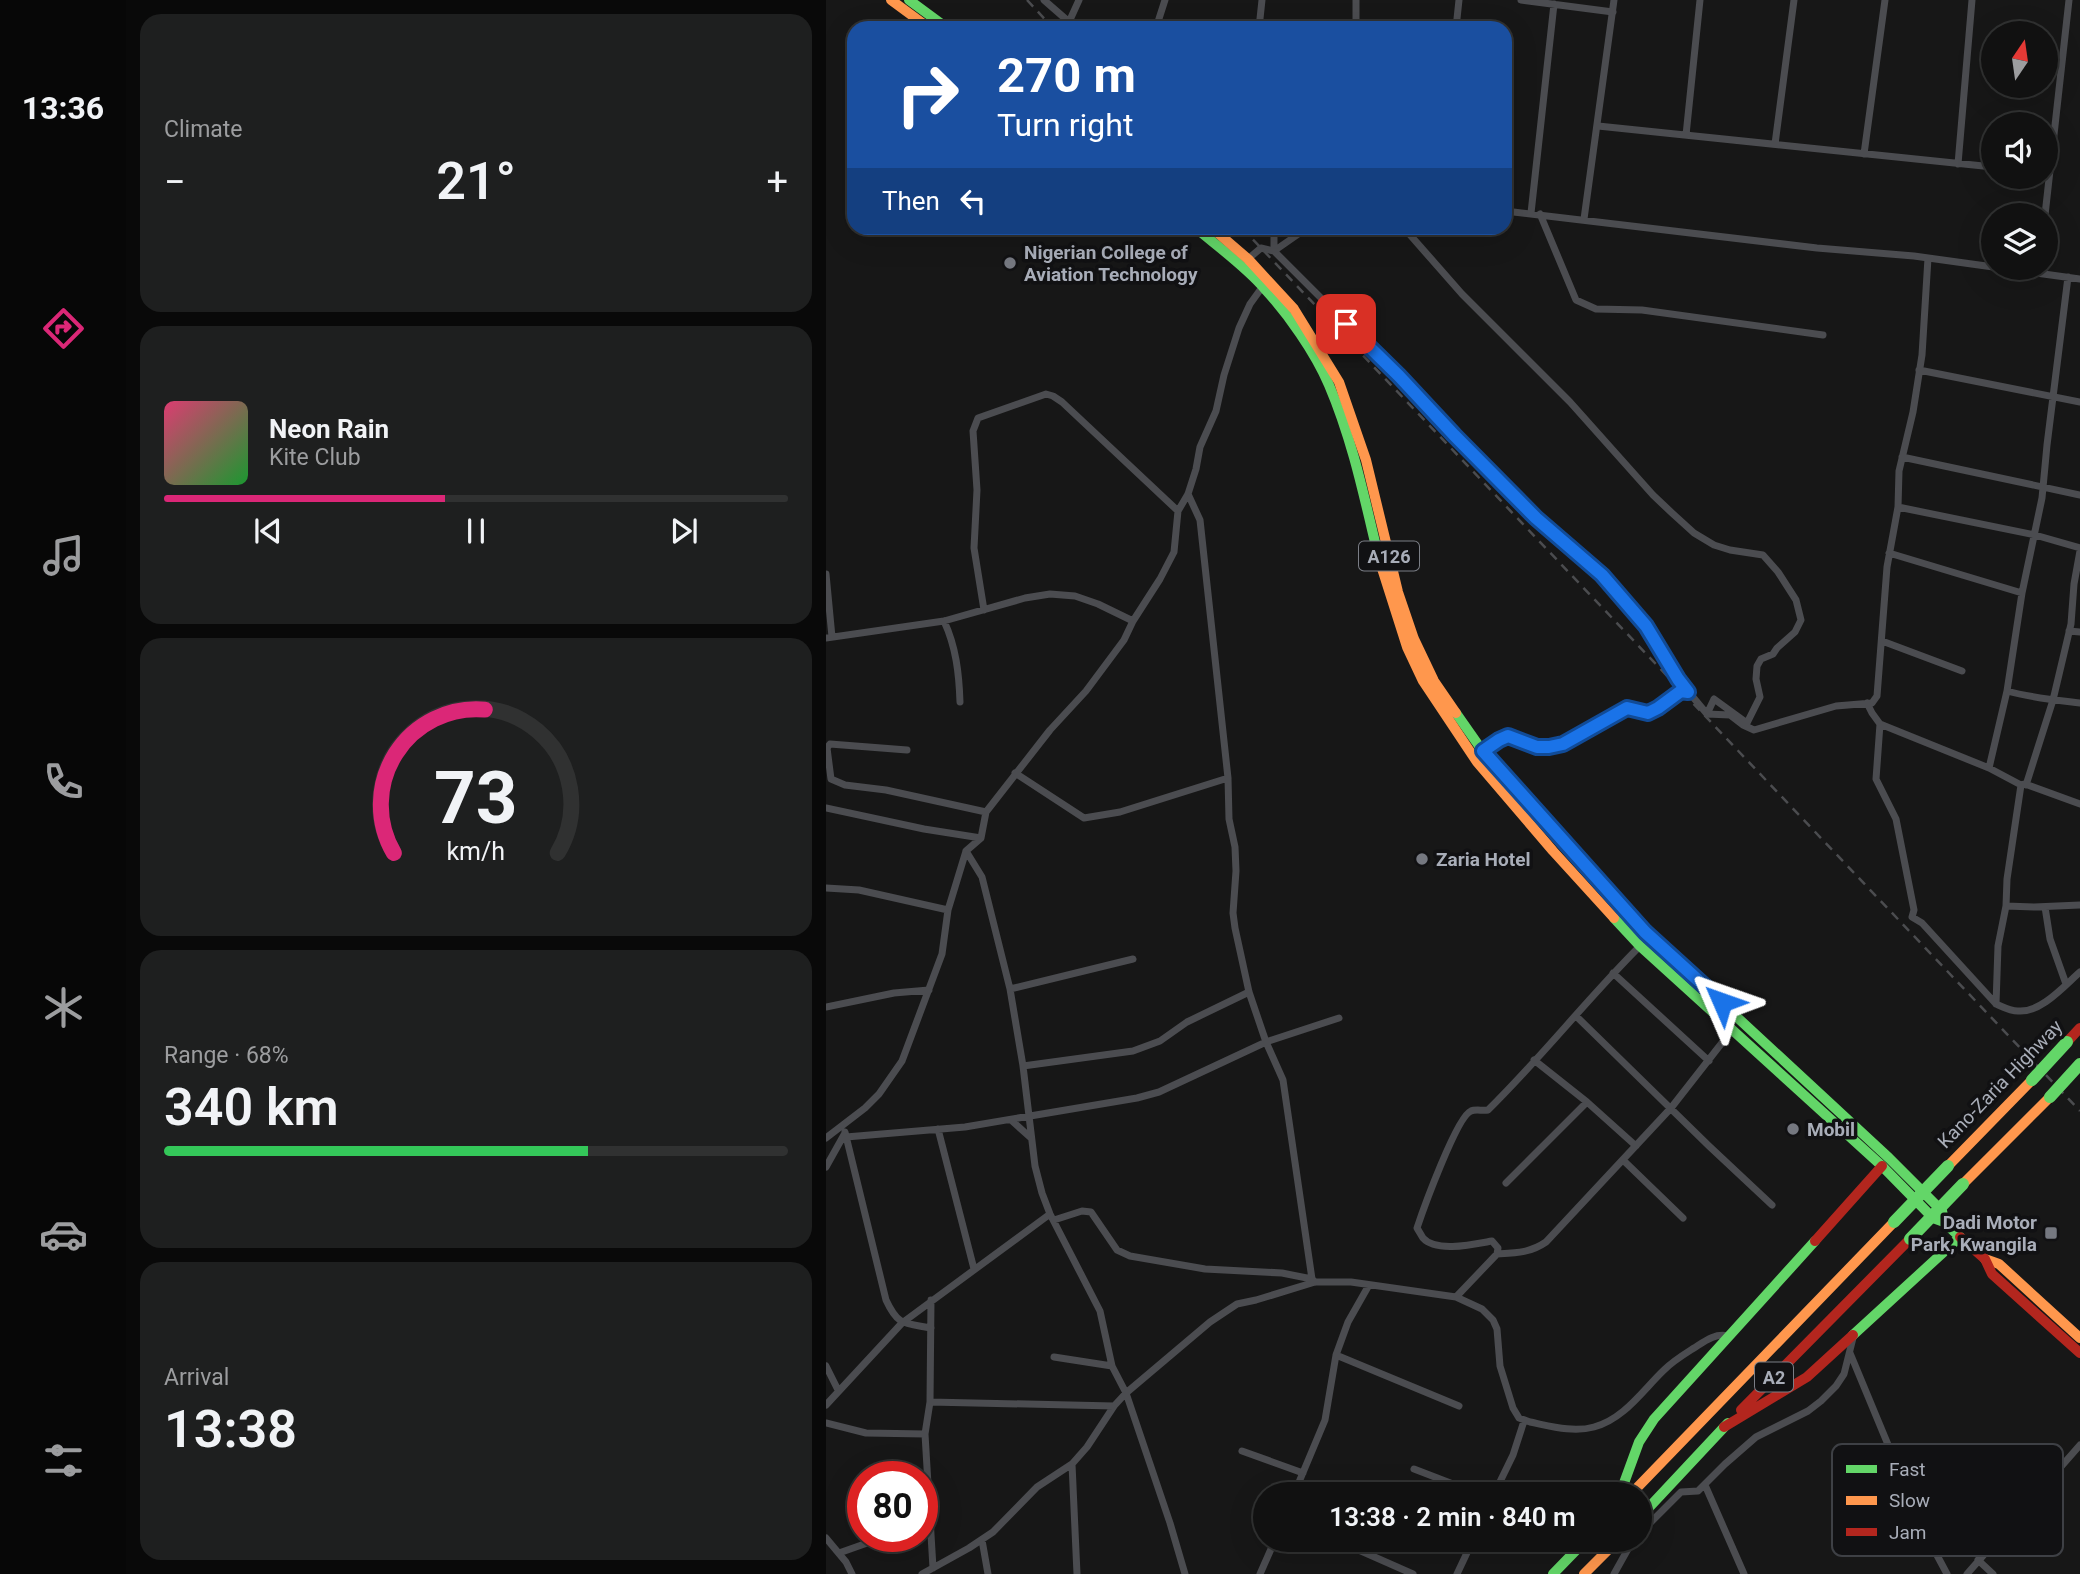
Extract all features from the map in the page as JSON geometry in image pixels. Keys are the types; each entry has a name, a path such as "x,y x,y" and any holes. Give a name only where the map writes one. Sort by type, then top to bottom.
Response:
{"main road":[{"path":"891,0 920,21"},
{"path":"909,0 938,21"},
{"name":"A126","path":"1204,235 1263,286 1299,334 1329,384 1354,455 1381,571 1394,611 1423,681 1477,762 1640,946 1882,1166 1933,1218 1944,1222 1960,1237"},
{"name":"A126","path":"1220,235 1248,259 1294,309 1339,382 1359,436 1398,592 1414,639 1434,681 1483,751 1645,932 1889,1158 1942,1210 1944,1222"},
{"name":"Kano-Zaria Highway","path":"1788,1332 2080,1028"},
{"name":"A2","path":"1652,1504 1724,1427 2080,1064"},
{"path":"1624,1482 1632,1457 1646,1430 1882,1166"},
{"path":"1724,1427 1801,1382 1960,1237 1985,1259 1999,1264 2080,1338"},
{"path":"1985,1259 1992,1274 2080,1353"},
{"path":"1788,1332 1804,1346"},
{"name":"A2","path":"1643,1482 1788,1332"},
{"path":"1553,1574 1575,1552"},
{"path":"1584,1574 1606,1552"}],"street":[{"path":"1044,0 1068,21"},
{"path":"1069,21 1079,0"},
{"path":"1158,21 1165,0"},
{"path":"1260,21 1262,0"},
{"path":"1356,0 1356,21"},
{"path":"1457,21 1459,0"},
{"path":"1521,0 1613,12"},
{"path":"1584,219 1614,0"},
{"path":"1686,135 1700,0"},
{"path":"1775,145 1794,0"},
{"path":"1864,154 1885,0"},
{"path":"1958,164 1972,0"},
{"path":"2055,112 2069,0"},
{"path":"1554,4 1536,214 1576,300 1596,309 1642,310 1823,335"},
{"path":"1598,126 1981,166"},
{"path":"1512,212 1981,264"},
{"path":"1274,235 1274,251"},
{"path":"1274,251 1297,235"},
{"path":"1410,235 1469,301 1578,410 1662,504 1694,533 1714,545 1763,555 1790,589 1801,620 1799,626 1773,654 1761,659 1757,666 1756,679 1760,697 1747,723 1714,699 1707,714"},
{"path":"1248,259 1261,248 1274,251 1536,518 1602,575 1646,626 1678,679 1707,714 1730,715 1754,730 1836,706 1867,703 1875,700 1877,696 1887,567 1898,507 1899,471 1920,370 1928,258"},
{"path":"2058,275 2080,279"},
{"path":"1990,768 2007,691 2022,593 2044,487 2046,445 2068,277"},
{"path":"826,1138 851,1120 878,1094 902,1061 942,954 948,910 966,851 981,838 986,812 1050,730 1086,691 1124,640 1174,552 1178,510 1188,494 1200,447 1216,411 1239,328 1250,304 1263,286"},
{"path":"1920,370 2080,402"},
{"path":"984,610 974,548 977,490 973,431 978,418 1046,394 1053,396 1178,510"},
{"path":"1902,457 2080,495"},
{"path":"1188,494 1200,520 1228,778 1229,819 1235,847 1236,871 1233,913 1250,992 1266,1042 1283,1080 1313,1280"},
{"path":"1898,507 2035,535 2080,550 2069,631 2053,700 2024,785 1998,946 1996,1004"},
{"path":"1889,553 2022,593"},
{"path":"826,574 829,638 944,621 1025,598 1050,594 1075,596 1133,621"},
{"path":"944,621 953,642 960,702"},
{"path":"2069,631 2080,632"},
{"path":"1882,641 1962,671"},
{"path":"1483,751 1508,736 1537,747 1563,744 1627,708 1648,713 1681,691 1688,692"},
{"path":"2007,691 2080,703"},
{"path":"1867,703 1880,724 1990,768 2024,785 2080,804"},
{"path":"1880,724 1876,779 1896,819 1913,910 1912,917 1922,923 1996,1004 2017,1011 2026,1010 2052,997 2080,972"},
{"path":"907,750 830,744 827,748 831,779 845,785 886,790 986,812"},
{"path":"1015,773 1084,818 1120,812 1228,778"},
{"path":"826,808 981,838"},
{"path":"966,851 982,877 1010,989 1023,1066 1035,1166 1042,1193 1100,1311 1112,1366 1125,1393 1170,1522 1185,1574"},
{"path":"826,888 859,890 948,910"},
{"path":"2006,906 2080,905"},
{"path":"2045,907 2050,939 2066,985"},
{"path":"1456,1297 1497,1254 1498,1248 1492,1241 1455,1247 1436,1245 1424,1240 1417,1228 1463,1117 1471,1111 1488,1110 1640,946"},
{"path":"1010,989 1133,959"},
{"path":"1613,973 1709,1061"},
{"path":"826,1007 894,993 929,990"},
{"path":"1023,1066 1133,1051 1160,1041 1188,1022 1250,992"},
{"path":"1577,1016 1772,1205"},
{"path":"846,1135 938,1129 1011,1120 1137,1098 1159,1092 1266,1042 1339,1018"},
{"path":"1497,1254 1526,1252 1546,1242 1671,1108 1731,1030"},
{"path":"1534,1060 1636,1146"},
{"path":"1506,1183 1587,1102"},
{"path":"826,1167 846,1135 851,1120"},
{"path":"1011,1120 1031,1138"},
{"path":"938,1129 974,1269"},
{"path":"846,1135 886,1300 893,1316 902,1323 931,1328"},
{"path":"1622,1160 1683,1218"},
{"path":"826,1405 902,1323 931,1300 1052,1217 1082,1211 1091,1212 1117,1250 1130,1256 1205,1269 1282,1273 1313,1280 1351,1282 1456,1297 1482,1309 1493,1320 1497,1329 1500,1366 1516,1415 1524,1421 1578,1429 1603,1424 1616,1418 1665,1368 1680,1357 1715,1336 1729,1336"},
{"path":"922,1574 970,1548 1004,1521 1037,1487 1072,1464 1125,1393 1210,1322 1237,1304 1313,1280"},
{"path":"1299,1482 1325,1420 1336,1355 1348,1322 1368,1285"},
{"path":"925,1461 925,1434 930,1402 931,1300"},
{"path":"1652,1521 1681,1492 1698,1491 1756,1437 1808,1411 1821,1401 1844,1374 1855,1334"},
{"path":"1850,1352 1888,1444"},
{"path":"1336,1355 1459,1406"},
{"path":"1054,1357 1112,1366"},
{"path":"826,1366 838,1390"},
{"path":"930,1402 1114,1406"},
{"path":"1500,1482 1513,1455 1524,1421"},
{"path":"826,1423 866,1433 925,1434"},
{"path":"2063,1463 2080,1444"},
{"path":"1242,1451 1303,1473"},
{"path":"1072,1464 1077,1574"},
{"path":"1414,1469 1448,1482"},
{"path":"1705,1485 1744,1574"},
{"path":"826,1538 852,1574"},
{"path":"982,1539 988,1574"},
{"path":"839,1553 847,1550"},
{"path":"931,1552 933,1568"},
{"path":"1260,1574 1270,1552"},
{"path":"1363,1552 1413,1574"},
{"path":"1457,1574 1467,1552"},
{"path":"1614,1574 1626,1552"},
{"path":"1938,1556 1948,1574"},
{"path":"1966,1574 1982,1556"},
{"path":"1978,1560 1993,1574"}],"railway":[{"path":"1027,0 1046,21"},
{"path":"1249,235 2080,1111"}],"traffic: fast":[{"path":"909,0 938,21"},
{"path":"1205,235 1257,280 1291,321 1316,360 1329,385 1345,428 1379,559"},
{"path":"1456,713 1484,753 1645,932 1889,1158 1943,1215"},
{"path":"1614,918 1640,946 1882,1166 1933,1218 1944,1222 1960,1237 1853,1335"},
{"path":"2032,1080 2067,1042"},
{"path":"2050,1097 2080,1064"},
{"path":"1894,1222 1948,1166"},
{"path":"1910,1239 1963,1184"},
{"path":"1624,1482 1639,1442 1654,1419 1815,1241"},
{"path":"1652,1504 1728,1423"},
{"path":"1553,1574 1574,1552"}],"traffic: slow":[{"path":"891,0 920,21"},
{"path":"1220,235 1248,259 1294,309 1339,382 1366,460 1398,592 1414,639 1434,681 1456,713"},
{"path":"1379,559 1407,647 1423,681 1477,762 1614,918"},
{"path":"1948,1166 2032,1080"},
{"path":"1963,1184 2050,1097"},
{"path":"1643,1482 1894,1222"},
{"path":"1985,1259 1999,1264 2080,1338"},
{"path":"1584,1574 1606,1552"}],"traffic: jam":[{"path":"2067,1042 2080,1028"},
{"path":"1815,1241 1882,1166"},
{"path":"1960,1237 1985,1259 1992,1274 2080,1353"},
{"path":"1741,1410 1910,1239"},
{"path":"1724,1427 1807,1377 1853,1335"}],"place":[{"name":"Nigerian College of Aviation Technology","path":"1010,263"},
{"name":"Zaria Hotel","path":"1422,859"},
{"name":"Mobil","path":"1793,1129"},
{"name":"Dadi Motor Park, Kwangila","path":"2051,1233"}],"route":[{"path":"1346,324 1536,518 1602,575 1646,626 1688,692 1681,691 1648,713 1632,707 1627,708 1563,744 1537,747 1508,736 1483,751 1645,932 1722,1002"}]}
